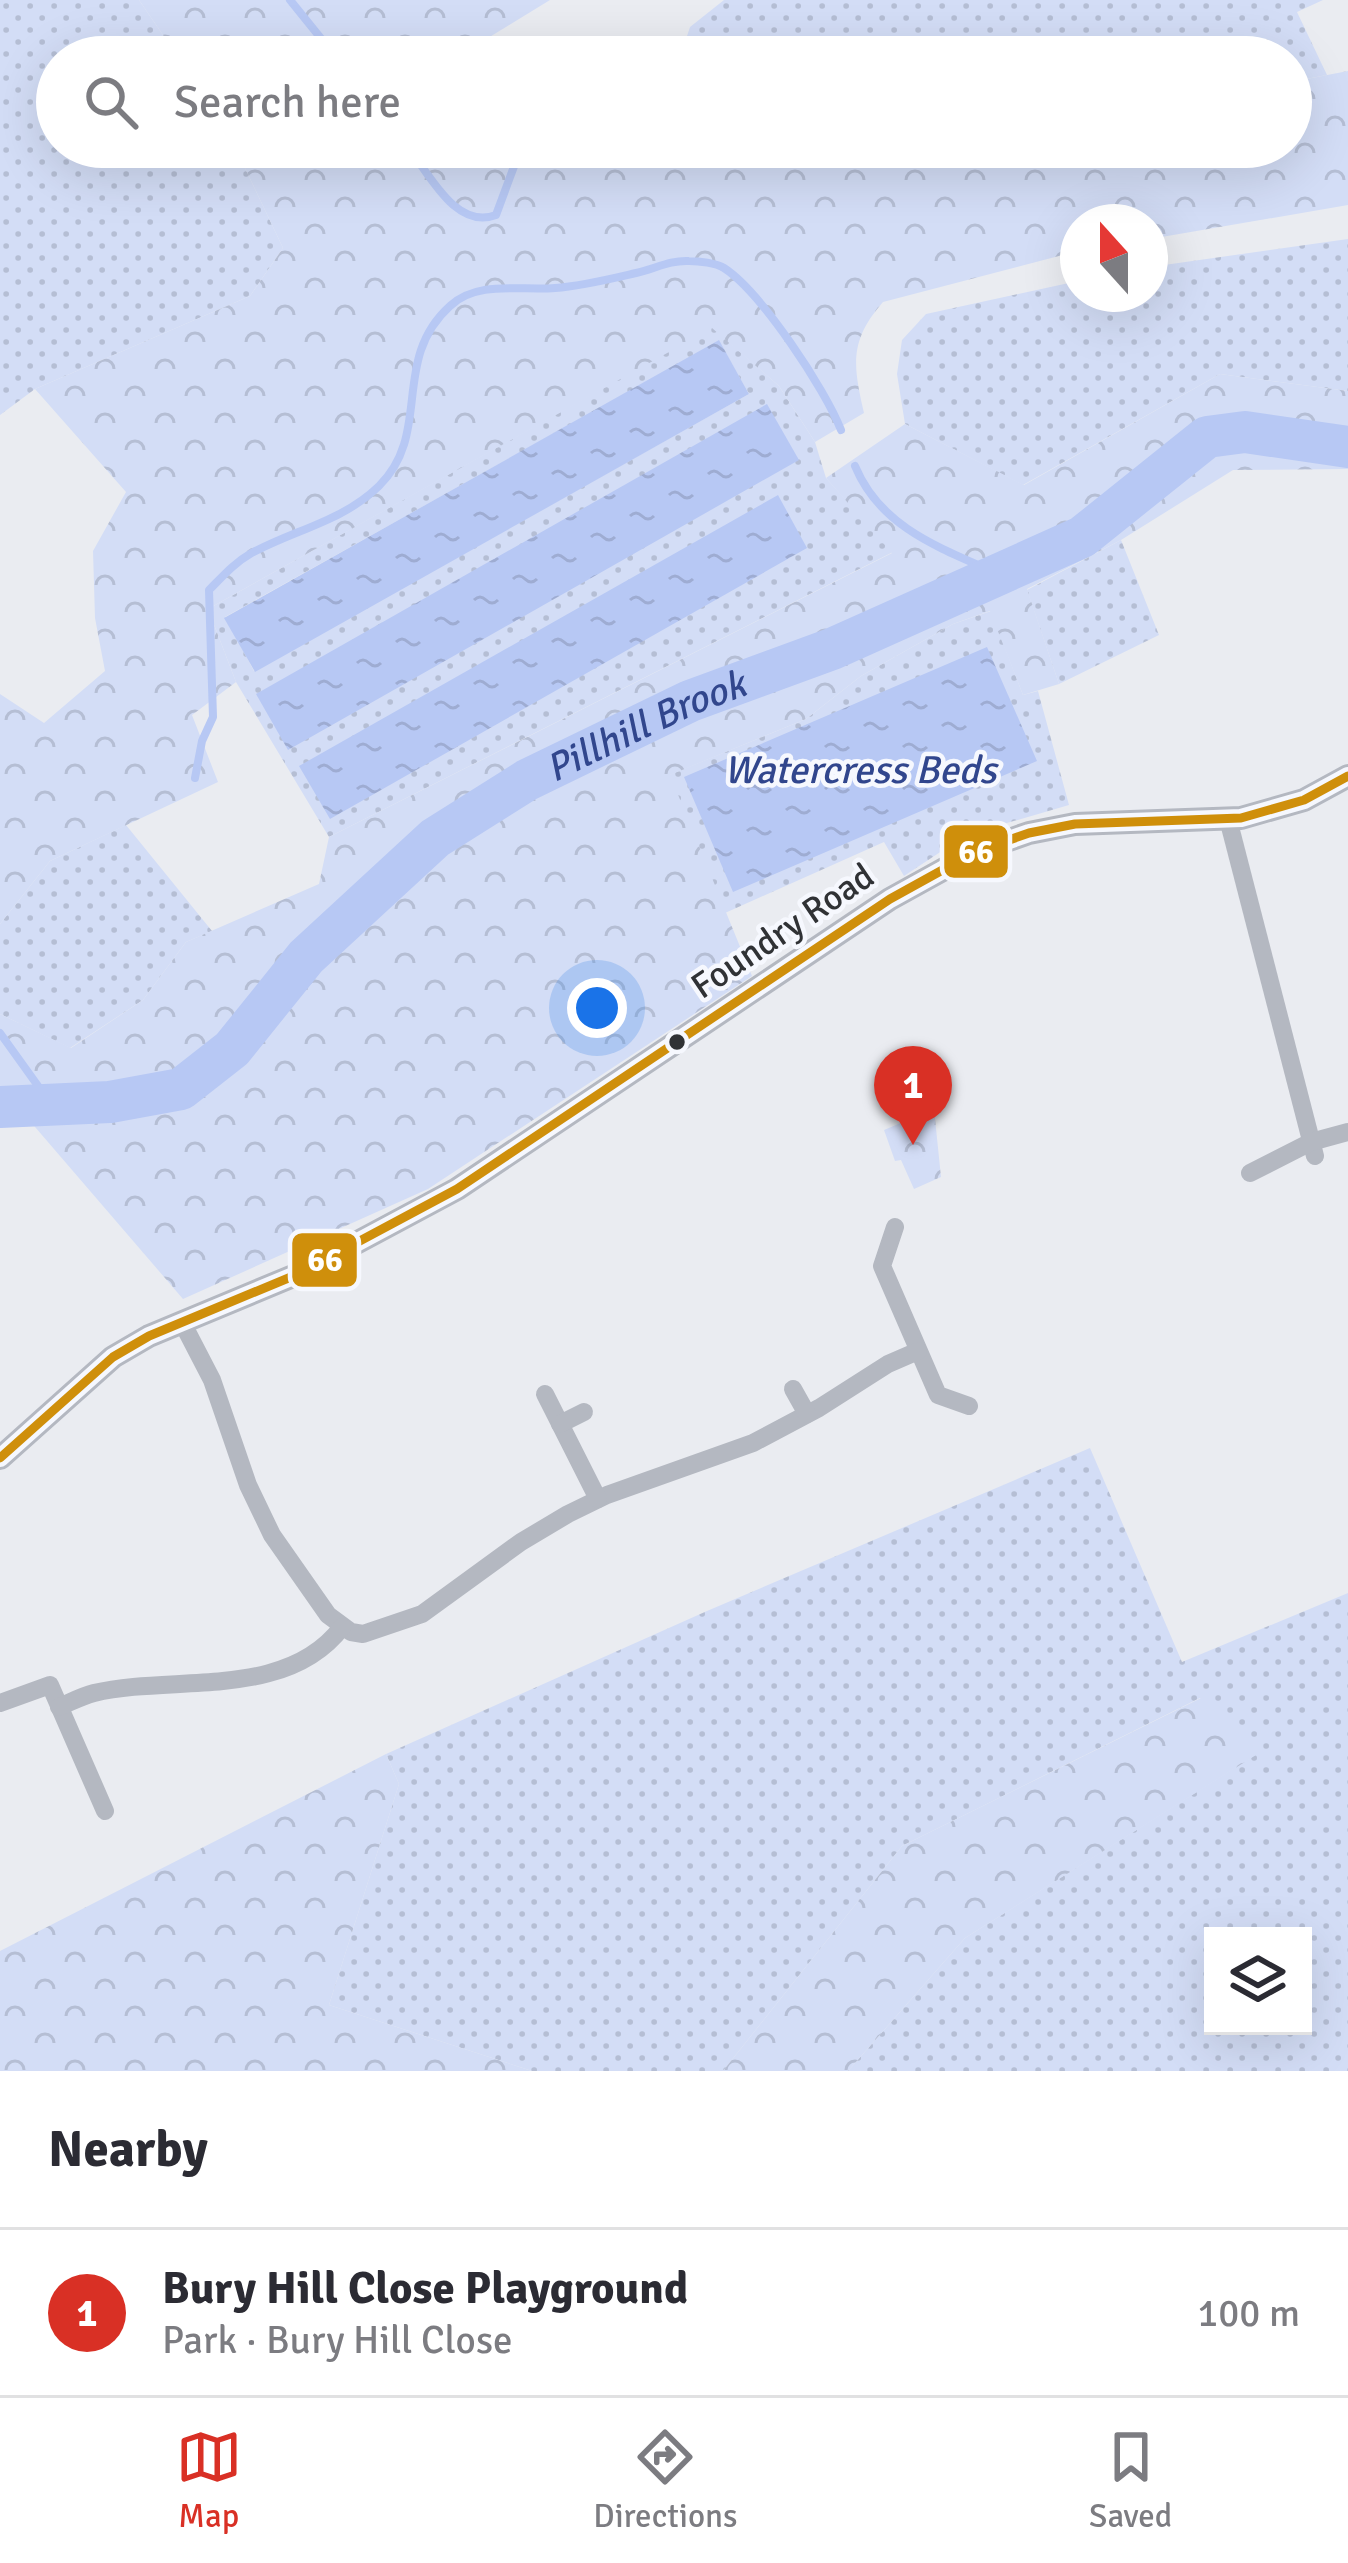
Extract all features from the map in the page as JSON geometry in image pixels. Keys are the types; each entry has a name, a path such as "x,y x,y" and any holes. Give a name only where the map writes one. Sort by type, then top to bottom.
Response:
{"street":[{"name":"Foundry Road","path":"0,1458 113,1357 149,1336 298,1274 457,1189 890,899 975,852 1028,833 1076,824 1228,819 1284,808 1348,776"},
{"path":"1228,819 1313,1149"},
{"path":"1250,1172 1348,1132"},
{"path":"895,1227 882,1266 938,1395 969,1406"},
{"path":"183,1324 212,1379 258,1510 328,1616 363,1634 422,1614 521,1542 598,1499 730,1453 918,1351"},
{"path":"793,1389 807,1414"},
{"path":"545,1394 598,1499"},
{"path":"560,1424 584,1412"},
{"path":"59,1707 90,1694 273,1671 309,1657 342,1627"},
{"path":"0,1703 50,1685 105,1811"}],"green space":[{"path":"0,0 139,0 164,36 36,36 36,168 245,168 283,248 250,296 35,389 0,415"},
{"path":"139,0 550,0 491,36 164,36"},
{"path":"724,0 1323,0 1297,12 1308,36 687,36 690,27"},
{"path":"1312,44 1327,75 1312,78"},
{"path":"1348,71 1348,205 1168,236 1168,204 1060,204 1060,256 883,302 859,342 858,381 864,413 815,442 779,386 712,328 208,609 236,682 192,715 218,782 50,861 0,924 0,694 44,723 105,671 95,618 93,551 126,492 35,389 250,296 283,248 245,168 1312,168 1312,78"},
{"path":"1348,239 1348,391 1220,374 1023,485 905,424 897,374 902,340 926,314 1060,285 1060,312 1168,312 1168,264"},
{"path":"712,327 779,386 815,442 826,478 893,552 329,837 236,682 208,609","holes":["719,341 749,394 254,671 225,617"]},
{"path":"1220,374 1348,391 1348,469 1233,470 1121,540 1027,589 1059,684 1023,695 990,611 953,624 861,676 806,719 670,775 752,976 428,1189 183,1299 23,1113 0,1115 0,1014 71,1048 143,1000 186,942 319,884 329,837 892,553 826,478 905,424 1024,485"},
{"path":"1121,540 1159,635 1059,684 1027,590"},
{"name":"Watercress Beds","path":"991,611 1023,695 1038,691 1069,805 966,835 904,876 884,842 725,913 669,775 806,719 861,676 953,624"},
{"path":"126,825 212,931 186,942 143,1000 70,1048 0,1014 0,924 50,861"},
{"path":"934,1109 941,1177 914,1189 901,1160 895,1161 884,1130"},
{"path":"1090,1448 1182,1662 1348,1593 1348,2071 848,2071 965,1938 1255,1755 1200,1698 902,1846 723,2071 532,2071 329,2005 399,1784 386,1754"},
{"path":"1201,1698 1256,1755 965,1938 848,2071 723,2071 902,1846"},
{"path":"386,1754 399,1784 329,2005 532,2071 0,2071 0,1951"}],"water":[{"path":"719,340 749,394 255,672 224,618"},
{"path":"767,404 799,460 288,750 256,694"},
{"path":"778,495 807,548 330,819 299,766"},
{"name":"Watercress Beds","path":"987,647 1037,761 733,892 684,777"}],"waterway":[{"path":"290,0 319,36"},
{"path":"424,168 456,207 482,218 496,215 513,168"},
{"path":"195,778 202,741 213,717 209,590 250,554 333,517 379,486 404,443 421,349 432,327 461,298 500,288 586,284 675,262 717,265 739,280 773,319 807,367 841,430"},
{"name":"Pillhill Brook","path":"0,1107 110,1102 181,1089 232,1049 306,957 435,838 527,780 690,701 832,649 1082,537 1207,437 1245,432 1348,447"},
{"path":"855,466 866,488 897,521 936,546 1001,575"},
{"path":"0,1033 51,1104"}],"transit line":[{"name":"66","path":"0,1458 113,1357 149,1336 298,1274 457,1189 890,899 975,852 1029,833 1075,824 1241,818 1304,800 1348,776"}],"place":[{"name":"Bury Hill Close Playground","path":"913,1145"}]}
